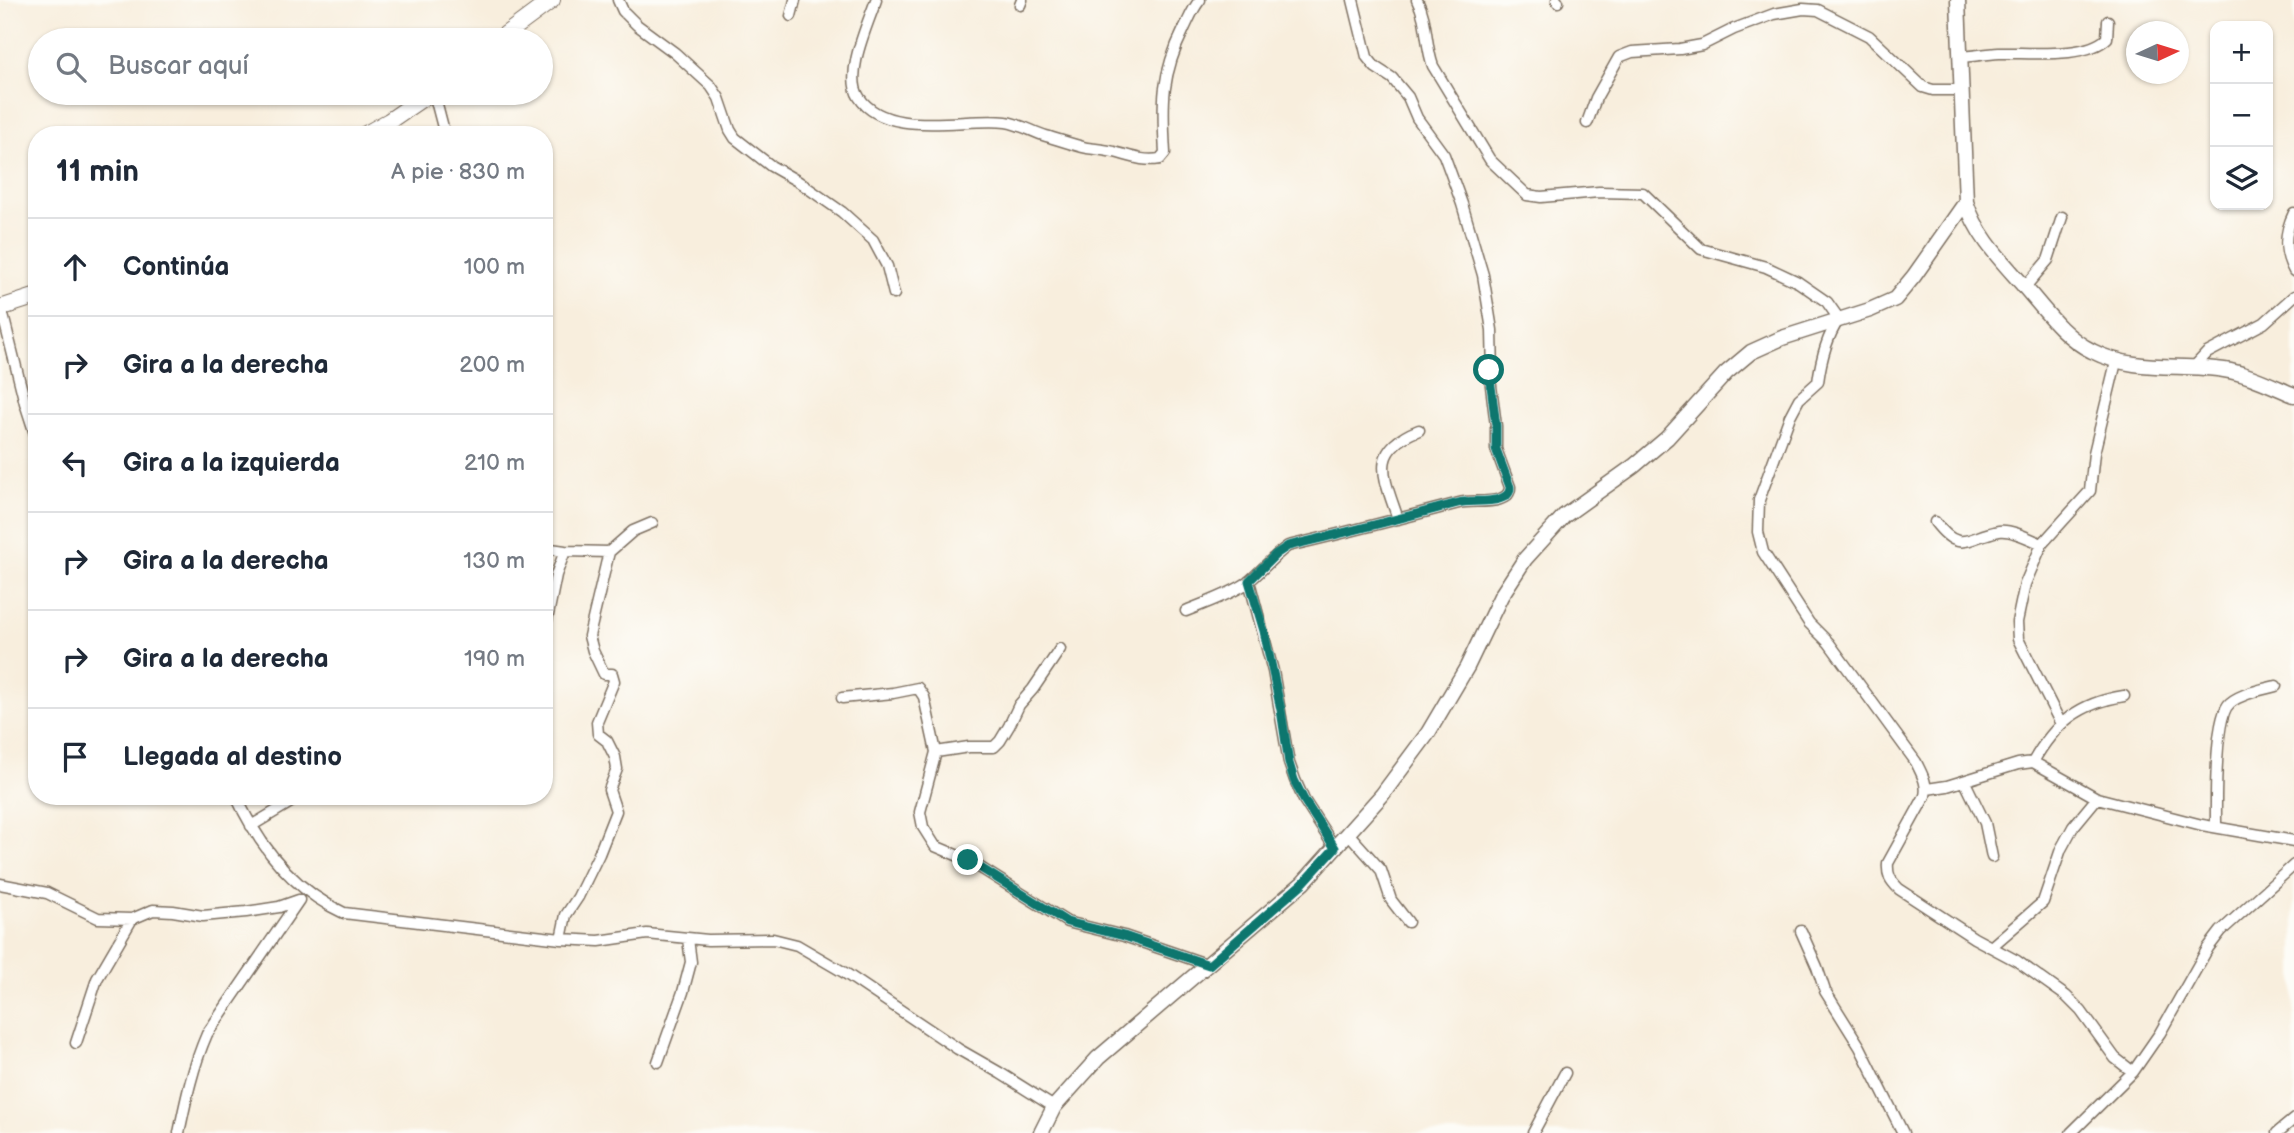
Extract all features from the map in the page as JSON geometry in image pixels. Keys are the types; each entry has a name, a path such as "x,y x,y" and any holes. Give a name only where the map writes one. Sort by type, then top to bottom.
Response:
{"main road":[{"path":"514,28 552,0"},
{"path":"380,126 414,105"},
{"path":"0,308 28,299"}],"street":[{"path":"618,0 623,11 637,25 675,53 711,86 735,138 771,166 842,212 873,240 887,266 894,294"},
{"path":"791,16 795,0"},
{"path":"876,0 861,46 855,77 859,98 873,111 891,120 912,123 1010,123 1087,148 1151,161 1160,159 1165,153 1164,82 1177,42 1200,0"},
{"path":"1353,0 1367,57 1375,67 1392,78 1408,97 1417,118 1444,155 1462,204 1483,275 1492,330 1494,370 1491,389"},
{"path":"1417,0 1426,26 1433,66 1490,160 1527,195 1541,197 1599,192 1643,193 1702,249 1766,267 1798,282 1827,302 1839,319"},
{"path":"1958,0 1966,202 1979,232 2025,287 2073,340 2116,362 2151,368 2234,372 2294,395"},
{"path":"1587,123 1596,98 1619,57 1632,52 1702,45 1774,14 1803,9 1818,10 1869,36 1923,88 1962,90"},
{"path":"1961,57 1997,53 2054,54 2077,50 2102,43 2107,38 2108,21"},
{"path":"436,105 442,126"},
{"path":"1041,1133 1054,1107 1098,1058 1303,883 1382,794 1429,733 1467,667 1501,596 1525,559 1564,516 1668,438 1726,373 1751,352 1782,338 1870,310 1895,299 1966,202"},
{"path":"2294,213 2285,232 2288,260 2294,271"},
{"path":"2025,287 2048,260 2062,217"},
{"path":"2194,368 2207,353 2264,323 2294,296"},
{"path":"0,308 28,412"},
{"path":"1839,319 1831,331 1821,360 1818,382 1799,399 1790,416 1759,500 1758,532 1763,552 1809,623 1829,643 1916,762 1927,789 1922,805 1888,863 1887,872 1899,889 2017,961 2066,996 2081,1011 2115,1058 2133,1072"},
{"path":"2061,723 2018,639 2017,622 2025,584 2042,544 2082,503 2090,491 2094,453 2116,362"},
{"path":"1186,611 1227,594 1249,581 1288,546 1462,502 1507,498 1510,487 1496,449 1489,370"},
{"path":"1398,519 1389,490 1384,456 1395,441 1419,430"},
{"path":"1935,522 1944,534 1962,542 2003,531 2042,544"},
{"path":"561,939 566,915 599,854 616,811 609,790 617,769 615,757 607,741 598,734 597,722 614,681 612,674 604,674 589,643 595,603 609,552 633,531 652,523"},
{"path":"553,549 609,552"},
{"path":"553,592 559,563 565,551"},
{"path":"1249,581 1271,661 1294,780 1335,848"},
{"path":"936,752 969,747 994,747 1009,726 1019,705 1060,649"},
{"path":"2216,827 2219,728 2225,710 2230,703 2256,691 2276,686"},
{"path":"842,698 893,694 918,688 924,697 936,752 920,812 923,827 935,846 968,860 1067,922 1124,936 1209,965"},
{"path":"2033,762 2045,741 2061,723 2100,700 2124,696"},
{"path":"1927,789 1965,782 2018,764 2033,762 2097,797 2216,827 2294,841"},
{"path":"1965,782 1985,823 1992,857"},
{"path":"1991,947 2043,902 2061,849 2073,827 2097,797"},
{"path":"240,805 251,826 303,896 344,913 561,939 599,941 647,934 708,940 773,939 797,944 958,1049 1054,1107"},
{"path":"251,826 286,805"},
{"path":"1348,833 1381,870 1391,900 1408,922"},
{"path":"2071,1133 2133,1072 2160,1033 2208,947 2221,931 2294,865"},
{"path":"0,884 47,893 98,918 132,919 153,910 202,916 246,912 279,907 303,896"},
{"path":"179,1133 194,1067 207,1034 303,896"},
{"path":"76,1043 97,979 132,919"},
{"path":"1801,931 1825,991 1860,1047 1903,1133"},
{"path":"658,1062 691,962 688,939"},
{"path":"1533,1133 1565,1073"},
{"path":"2277,1133 2294,1119"}],"route":[{"path":"968,860 1076,926 1124,936 1209,965 1303,883 1335,848 1294,780 1264,631 1249,581 1259,569 1288,546 1462,502 1507,498 1510,487 1496,449 1489,370"}]}
